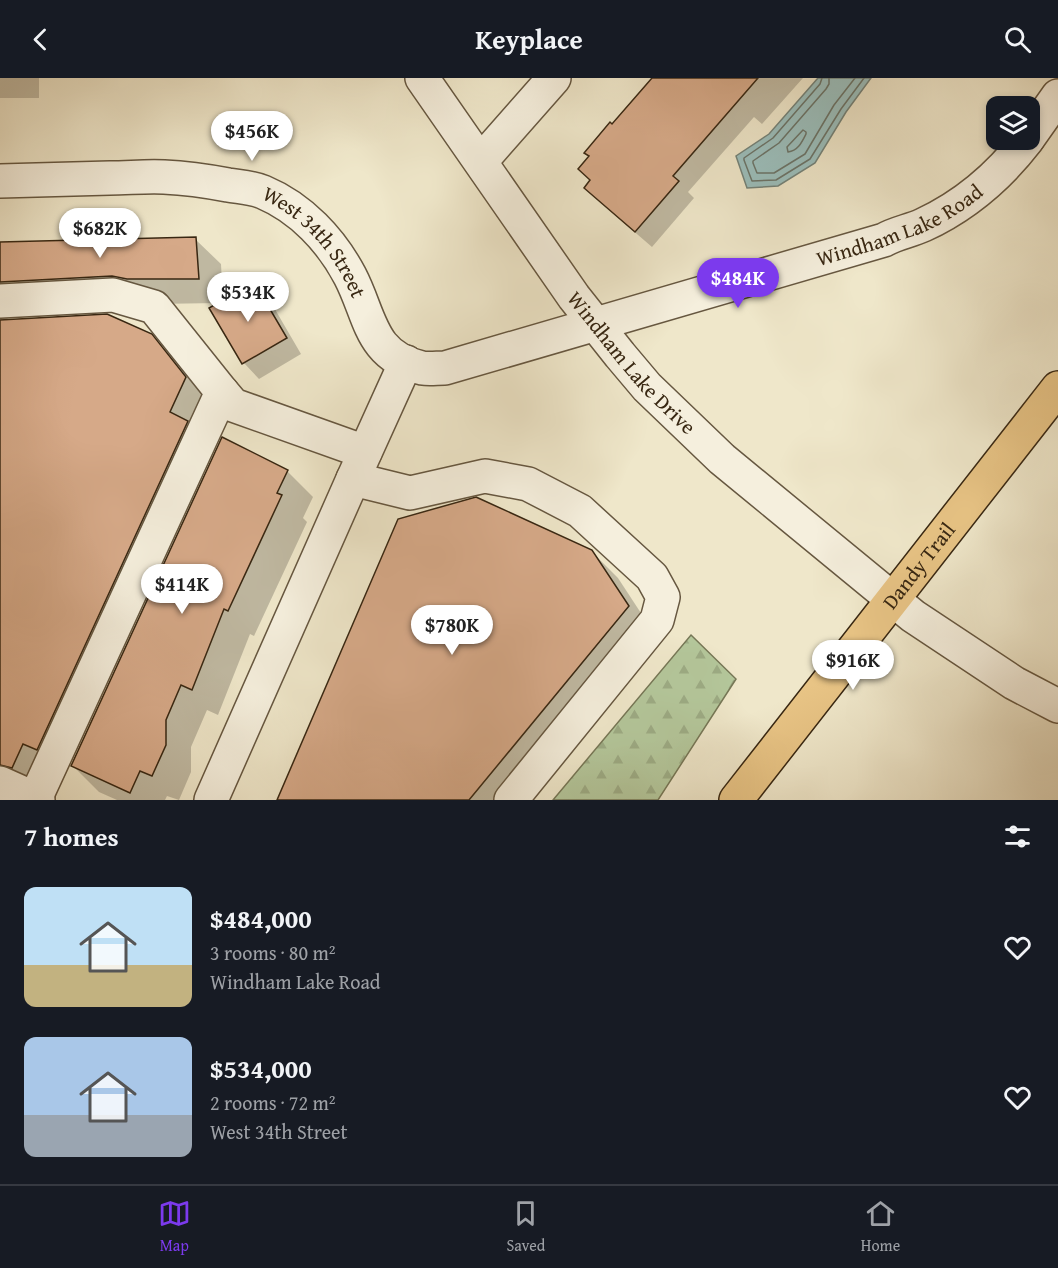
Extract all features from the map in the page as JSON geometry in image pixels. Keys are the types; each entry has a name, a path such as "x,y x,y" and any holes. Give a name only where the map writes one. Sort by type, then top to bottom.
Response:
{"main road":[{"name":"Dandy Trail","path":"736,800 1058,388"}],"street":[{"name":"Windham Lake Drive","path":"422,78 574,297 647,387 722,459 892,599 1014,683 1058,706"},
{"path":"481,162 554,78"},
{"name":"Windham Lake Road","path":"1040,121 1058,96"},
{"name":"Windham Lake Road","path":"406,362 423,368 445,368 884,240 954,209 983,186 1018,150"},
{"name":"West 34th Street","path":"0,181 165,177 201,180 262,191 280,200 315,226 344,264 379,342 387,351 406,362"},
{"path":"0,301 113,296 154,307 234,405 410,493 485,476 528,484 580,511 652,577 663,597 657,620 511,800"},
{"path":"211,800 406,362"},
{"path":"0,783 36,799 222,392"}],"green space":[{"path":"691,635 736,679 658,800 553,800"}],"water":[{"path":"818,78 871,78 846,112 815,163 778,186 747,188 736,156 769,134"}],"building":[{"path":"652,78 758,78 673,176 679,181 635,232 584,188 590,180 578,169 589,156 584,153"},
{"path":"196,237 199,279 127,279 112,276 0,282 0,242"},
{"path":"254,282 287,338 242,364 209,308"},
{"path":"107,314 152,334 186,377 170,412 188,421 37,750 23,744 12,768 0,765 0,320"},
{"path":"222,437 288,470 277,493 282,495 228,611 224,609 192,690 181,685 166,720 166,745 152,776 140,771 130,793 71,766"},
{"path":"476,497 592,550 629,606 469,800 277,800 398,519"}]}
